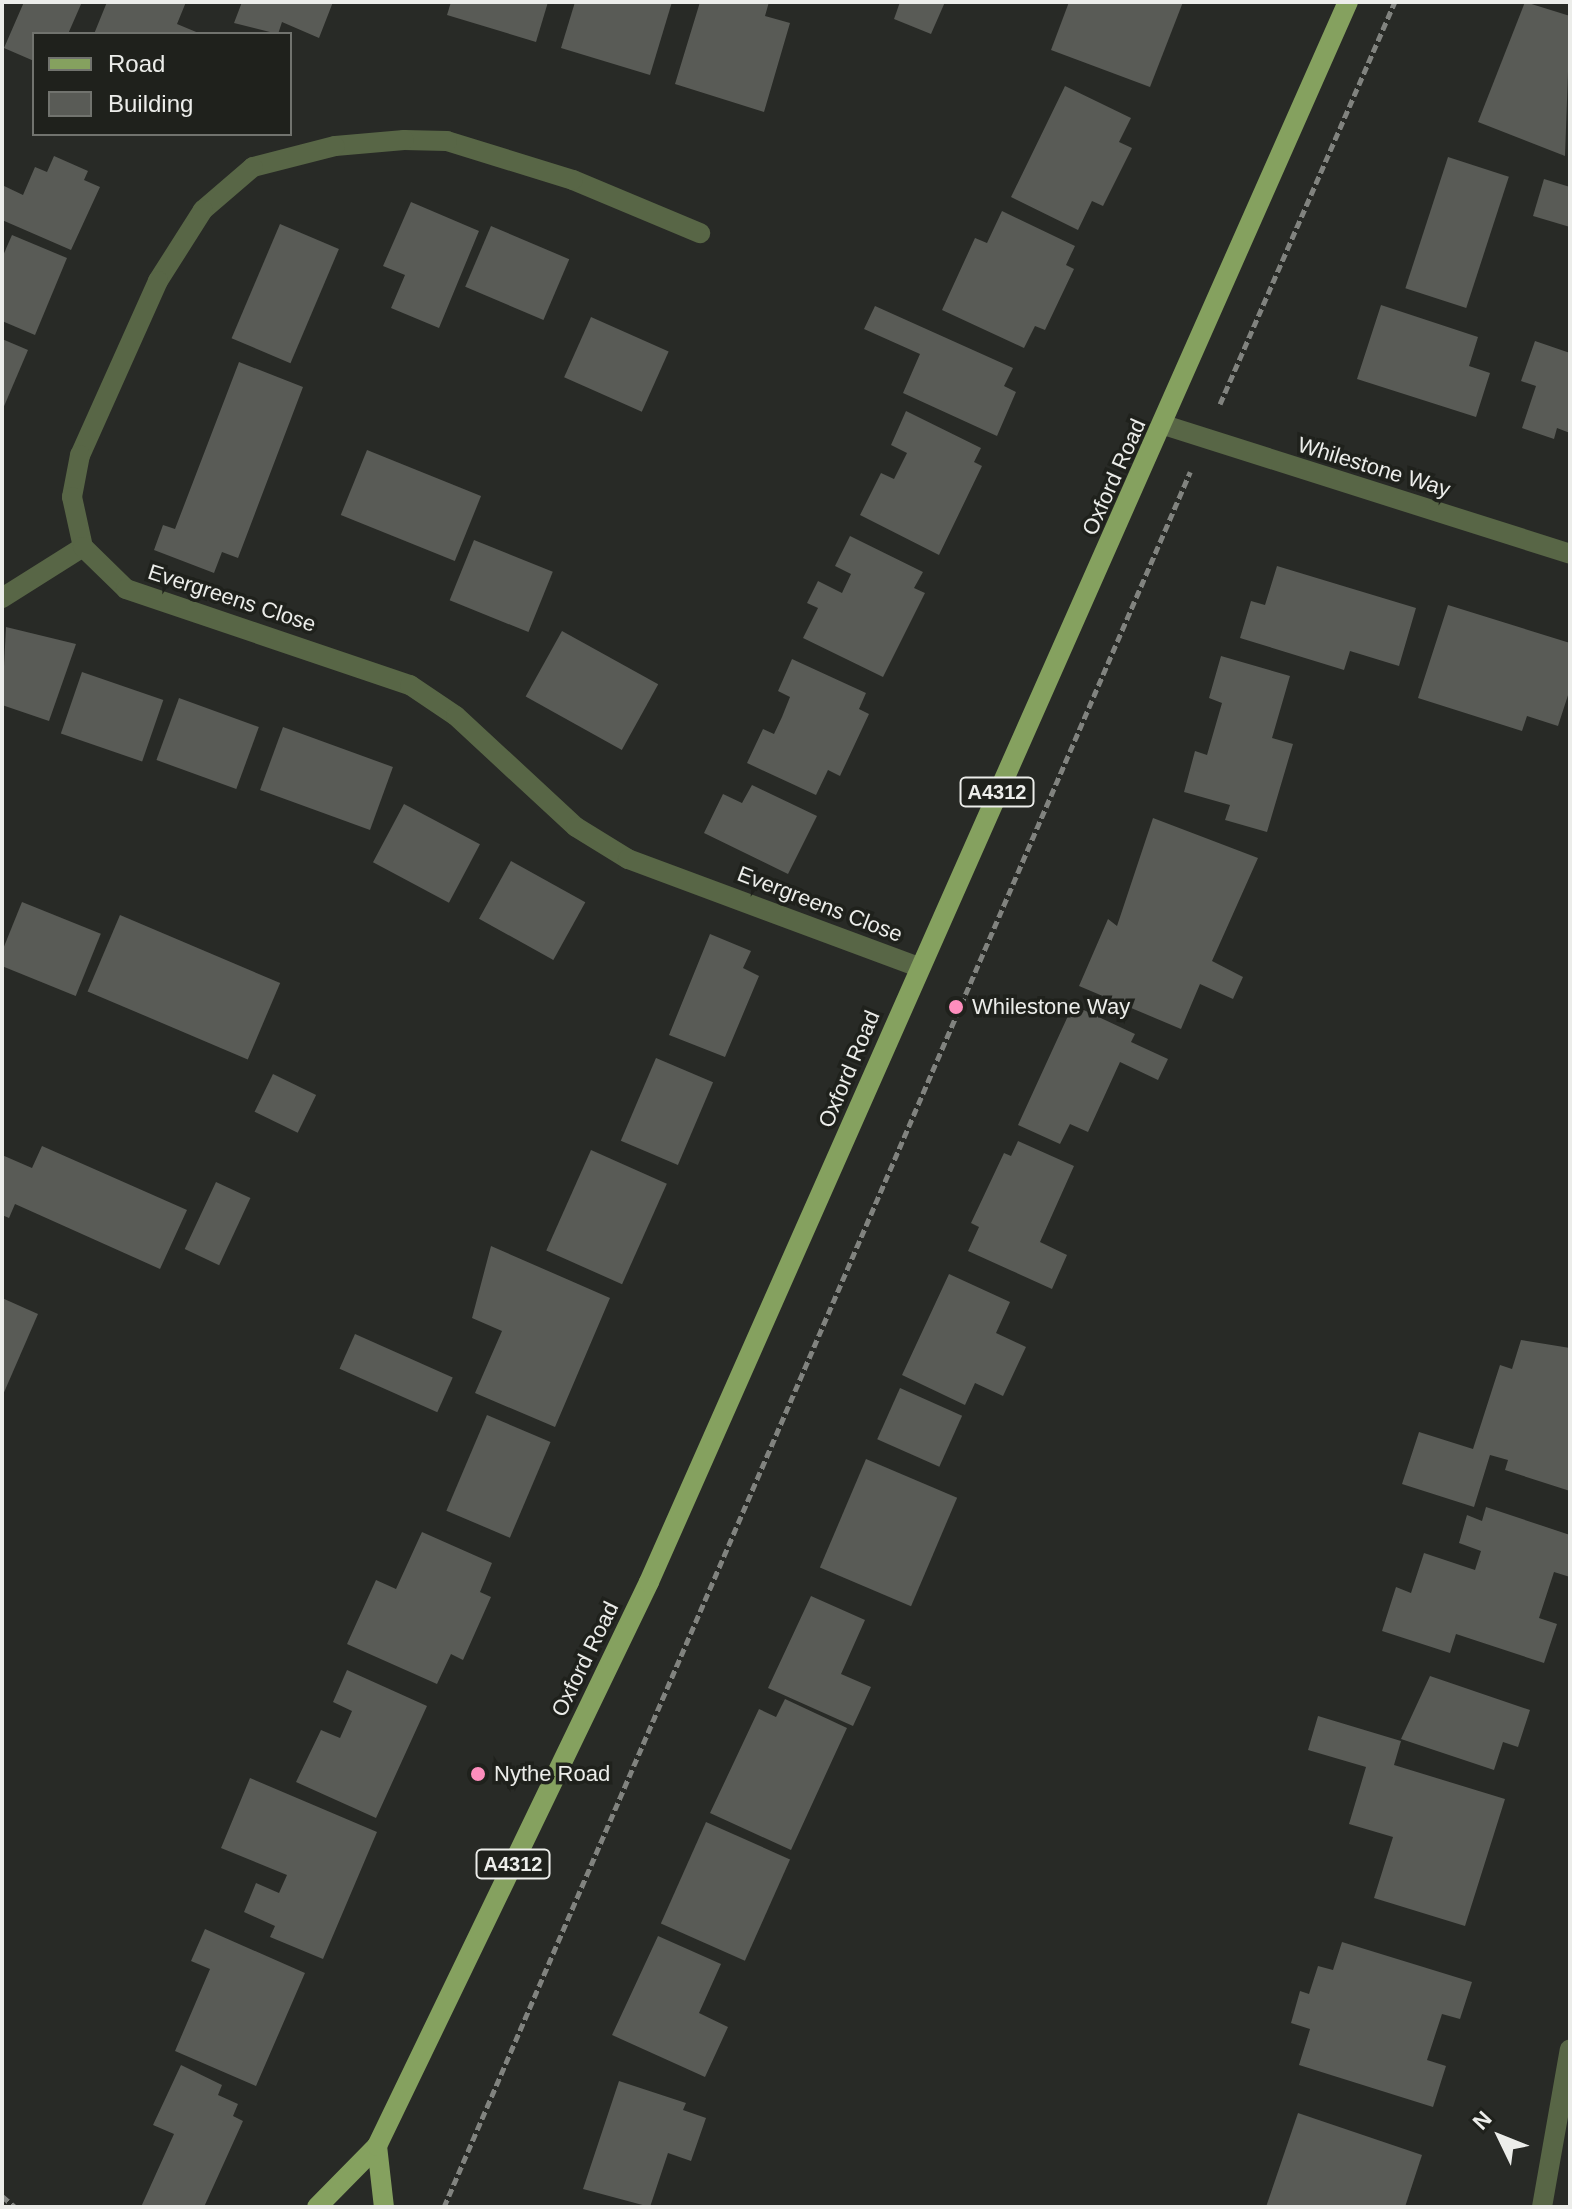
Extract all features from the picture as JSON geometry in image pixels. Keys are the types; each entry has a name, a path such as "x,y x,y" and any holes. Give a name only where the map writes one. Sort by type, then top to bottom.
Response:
{"main road":[{"name":"Oxford Road","path":"317,2207 377,2146 669,1539 918,967 1164,425 1348,2"},
{"path":"377,2146 384,2207"}],"street":[{"path":"2,598 83,547 72,497 80,455 158,281 203,210 253,167 335,146 404,140 447,141 573,180 700,233"},
{"name":"Whilestone Way","path":"1164,425 1570,554"},
{"name":"Evergreens Close","path":"83,547 126,589 410,685 456,716 576,827 628,859 918,967"},
{"path":"1542,2207 1568,2083 1570,2049"}],"path":[{"path":"444,2207 1395,2"},
{"path":"2,2196 15,2207"}],"building":[{"path":"24,2 82,2 69,32 32,32 32,60 4,48"},
{"path":"107,2 186,2 177,24 196,32 95,32"},
{"path":"242,2 333,2 319,38 282,22 279,32 234,23"},
{"path":"451,2 548,2 536,42 447,15"},
{"path":"575,2 672,2 650,75 561,48"},
{"path":"700,2 769,2 765,16 790,23 764,112 675,84"},
{"path":"900,2 945,2 931,34 894,19"},
{"path":"1069,2 1183,2 1150,87 1051,50"},
{"path":"1525,2 1570,16 1565,156 1478,122"},
{"path":"1065,86 1131,118 1119,142 1132,148 1103,206 1092,201 1078,230 1011,197"},
{"path":"54,156 88,171 84,180 100,187 71,250 2,220 2,185 23,195 35,167 47,172"},
{"path":"1448,157 1509,177 1466,308 1405,288"},
{"path":"1544,179 1570,187 1570,227 1533,216"},
{"path":"411,202 479,231 439,328 391,308 405,275 383,266"},
{"path":"1002,211 1075,246 1066,265 1074,269 1045,330 1035,326 1024,348 942,310 975,238 987,243"},
{"path":"280,224 339,249 290,363 232,338"},
{"path":"491,226 569,259 543,320 465,287"},
{"path":"12,235 67,258 35,335 2,321 2,258"},
{"path":"1381,305 1478,337 1469,366 1490,373 1476,417 1357,379"},
{"path":"875,306 1013,368 1004,386 1016,392 997,436 903,393 920,354 864,329"},
{"path":"591,317 669,352 642,412 564,377"},
{"path":"2,339 28,350 2,411"},
{"path":"1535,341 1570,353 1570,433 1557,428 1554,439 1522,428 1536,386 1521,381"},
{"path":"239,362 303,387 238,558 222,552 214,573 154,550 163,525 175,529"},
{"path":"906,411 981,448 974,462 982,466 939,555 860,515 881,473 894,479 907,453 891,445"},
{"path":"367,450 481,496 455,561 341,515"},
{"path":"850,536 923,572 914,588 925,593 883,677 803,638 818,608 807,603 818,581 842,593 851,574 835,566"},
{"path":"474,540 553,572 528,632 450,600"},
{"path":"1277,566 1416,608 1399,666 1350,651 1344,670 1240,638 1251,601 1265,605"},
{"path":"1448,605 1570,643 1570,689 1558,726 1527,716 1522,731 1418,698"},
{"path":"6,627 76,644 49,721 2,705"},
{"path":"562,631 658,684 622,750 526,697"},
{"path":"1221,656 1290,676 1272,738 1293,744 1267,832 1225,820 1230,805 1184,792 1195,751 1207,755 1222,703 1209,698"},
{"path":"792,659 866,693 859,709 869,714 840,776 828,770 816,795 747,763 763,729 774,734 782,717 790,697 778,691"},
{"path":"82,672 163,700 142,761 61,733"},
{"path":"179,698 259,727 236,789 156,760"},
{"path":"283,727 393,767 370,830 260,790"},
{"path":"752,785 817,816 788,874 704,833 723,794 742,803"},
{"path":"404,804 480,844 449,903 373,862"},
{"path":"1153,818 1258,858 1212,961 1243,977 1233,999 1200,984 1181,1029 1079,986 1108,919 1117,926"},
{"path":"511,861 585,902 553,960 479,919"},
{"path":"22,902 101,934 76,996 2,966 2,952"},
{"path":"120,915 280,983 248,1059 88,991"},
{"path":"710,934 751,951 743,968 759,976 725,1057 669,1035"},
{"path":"1073,1005 1135,1034 1131,1042 1168,1059 1158,1080 1120,1062 1088,1132 1070,1124 1060,1144 1018,1125"},
{"path":"656,1058 713,1082 678,1165 621,1141"},
{"path":"273,1074 316,1095 298,1133 255,1112"},
{"path":"1018,1141 1074,1166 1040,1242 1067,1255 1052,1289 968,1251 979,1227 971,1223 1004,1153 1011,1156"},
{"path":"42,1146 187,1210 160,1269 15,1204 9,1218 2,1215 2,1155 32,1168"},
{"path":"591,1150 667,1184 622,1284 546,1250"},
{"path":"216,1182 250,1198 219,1265 185,1249"},
{"path":"491,1246 610,1298 555,1427 475,1393 502,1331 472,1318"},
{"path":"949,1274 1010,1302 996,1333 1026,1347 1003,1396 975,1383 965,1405 902,1375"},
{"path":"2,1298 38,1314 2,1397"},
{"path":"355,1334 453,1378 437,1412 340,1369"},
{"path":"1521,1340 1570,1348 1570,1491 1505,1470 1508,1460 1490,1455 1474,1507 1402,1484 1419,1432 1473,1449 1500,1365 1512,1369"},
{"path":"900,1388 962,1416 939,1467 877,1439"},
{"path":"487,1415 551,1442 510,1538 446,1511"},
{"path":"866,1459 957,1498 911,1606 820,1568"},
{"path":"1486,1507 1570,1535 1570,1577 1554,1572 1539,1618 1557,1624 1544,1663 1456,1634 1450,1653 1382,1631 1396,1587 1411,1593 1424,1553 1475,1570 1481,1551 1459,1543 1467,1515 1482,1521"},
{"path":"422,1532 492,1563 480,1592 491,1597 463,1660 451,1654 437,1684 347,1644 376,1580 396,1589"},
{"path":"811,1596 865,1620 841,1674 871,1687 853,1726 768,1688"},
{"path":"347,1670 427,1706 376,1818 296,1782 321,1730 340,1738 352,1711 333,1702"},
{"path":"1430,1676 1530,1710 1518,1747 1503,1742 1494,1770 1401,1739"},
{"path":"785,1699 847,1728 791,1850 710,1813 759,1709 776,1717"},
{"path":"1318,1716 1401,1741 1394,1765 1505,1799 1465,1926 1374,1898 1393,1837 1349,1824 1366,1767 1308,1750"},
{"path":"250,1778 377,1832 323,1959 270,1937 275,1926 244,1912 256,1883 279,1893 287,1875 221,1848"},
{"path":"706,1822 790,1859 745,1961 661,1923"},
{"path":"205,1929 305,1973 256,2086 175,2051 210,1969 191,1961"},
{"path":"658,1936 721,1964 699,2013 728,2027 705,2077 612,2035"},
{"path":"1342,1942 1472,1982 1460,2019 1442,2014 1427,2060 1446,2066 1433,2107 1299,2065 1310,2029 1291,2023 1300,1991 1309,1994 1318,1966 1333,1970"},
{"path":"181,2065 222,2085 218,2095 238,2104 233,2116 243,2121 204,2207 141,2207 174,2134 153,2125"},
{"path":"619,2081 686,2103 683,2110 706,2118 691,2161 668,2153 650,2207 583,2189"},
{"path":"1298,2113 1422,2155 1405,2207 1266,2207"}],"place":[{"name":"Whilestone Way","path":"956,1007"},
{"name":"Nythe Road","path":"478,1774"}]}
